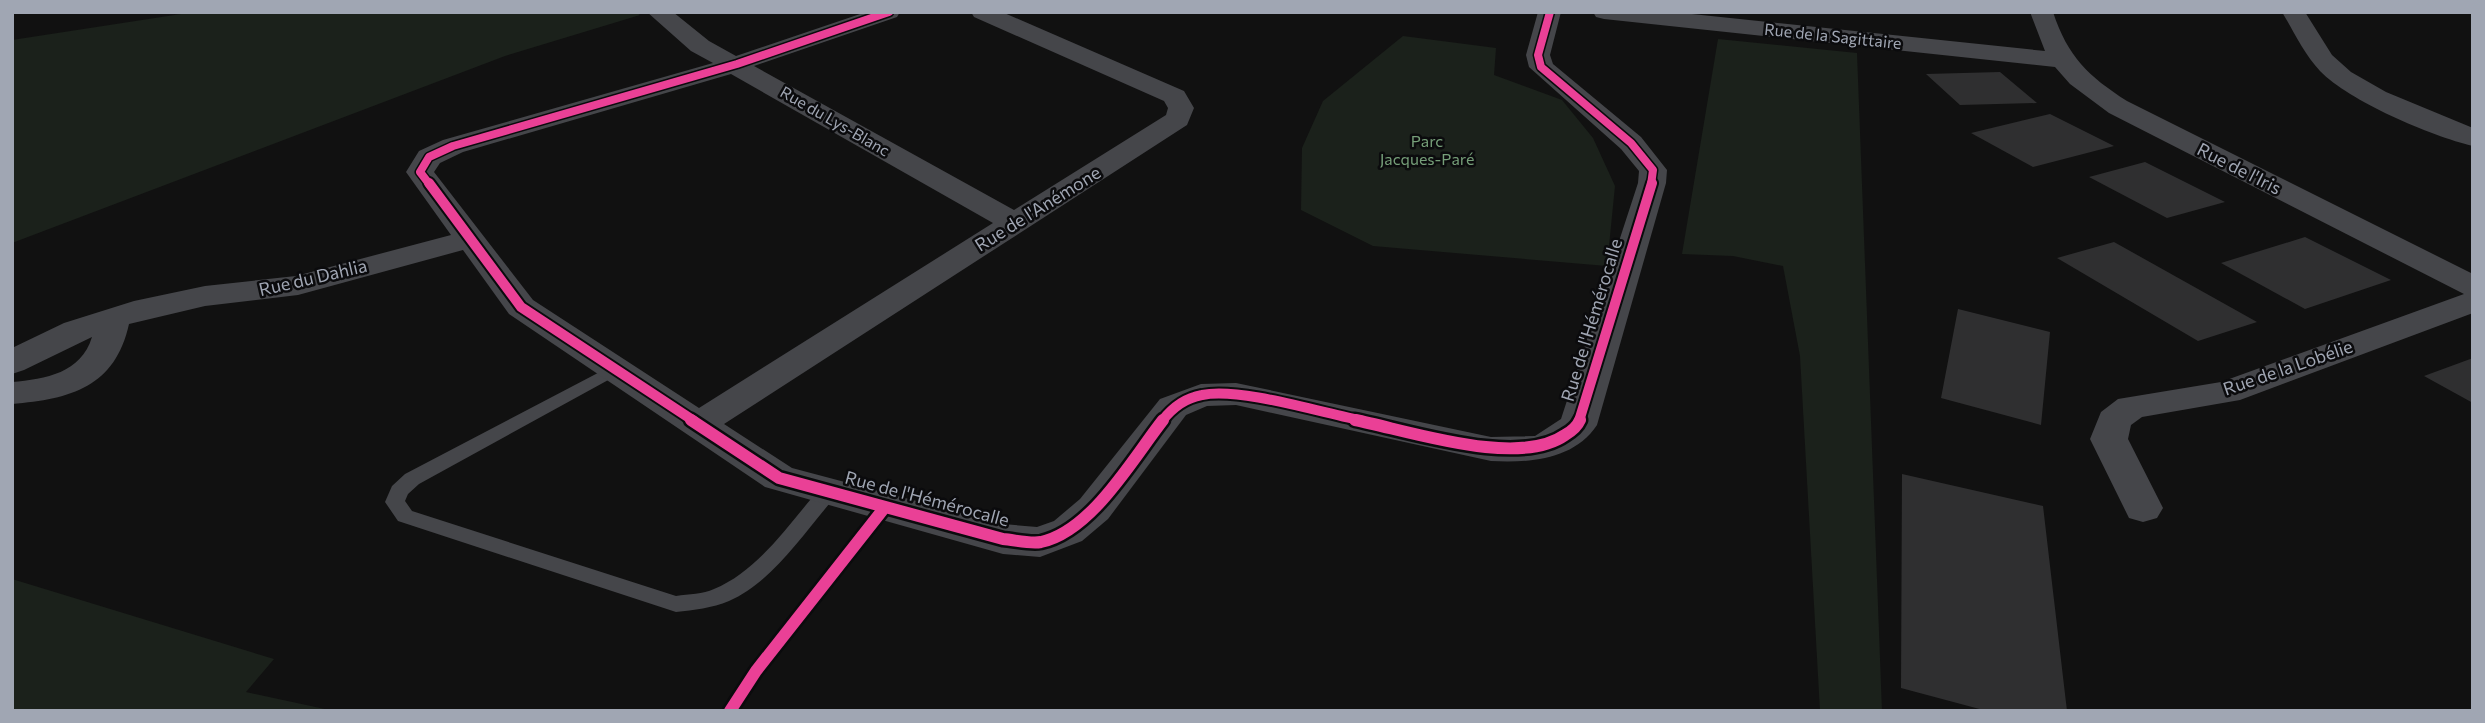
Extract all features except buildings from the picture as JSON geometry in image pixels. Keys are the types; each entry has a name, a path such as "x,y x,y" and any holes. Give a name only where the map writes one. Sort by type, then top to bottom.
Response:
{"street":[{"name":"Rue du Lys-Blanc","path":"658,12 700,46 737,64 1016,224"},
{"name":"Rue de l'Hémérocalle","path":"890,12 737,64 453,146 429,157 420,172 521,307 779,478 1003,539 1041,542 1068,531 1094,509 1173,407 1201,395 1237,394 1491,449 1526,451 1558,443 1578,425 1652,183 1653,170 1631,143 1541,66 1538,55 1550,12"},
{"name":"Rue de l'Anémone","path":"699,424 1178,119 1181,108 1175,96 982,12"},
{"name":"Rue de la Sagittaire","path":"1604,12 2061,60"},
{"name":"Rue de l'Iris","path":"2041,12 2049,41 2061,60 2082,82 2118,107 2473,287"},
{"path":"2293,12 2320,56 2336,73 2371,93 2473,138"},
{"name":"Rue du Dahlia","path":"12,363 70,333 113,318 193,298 285,288 470,239"},
{"name":"Rue de la Lobélie","path":"2143,508 2109,439 2114,420 2131,407 2227,392 2473,302"},
{"path":"12,393 61,384 96,365 104,354 113,318"}],"lane":[{"path":"615,369 412,479 398,491 395,502 405,516 676,604 703,601 724,594 746,581 829,491"}],"green space":[{"path":"194,12 636,12 640,15 505,56 12,243 12,40"},
{"name":"Parc Jacques-Paré","path":"1403,36 1496,48 1494,75 1562,100 1593,138 1615,186 1607,266 1373,246 1301,210 1302,148 1323,101"},
{"path":"1718,39 1857,53 1882,711 1820,711 1800,356 1783,266 1733,256 1682,254"},
{"path":"12,579 274,659 246,692 334,711 12,711"}],"cycle path":[{"path":"889,12 737,64 453,146 429,157 420,172 521,307 779,478 1003,539 1040,542 1068,531 1094,509 1173,407 1201,395 1236,394 1491,449 1538,448 1557,440 1578,425 1652,183 1653,170 1631,143 1541,67 1538,55 1550,12"},
{"path":"730,711 756,671 885,507"}]}
